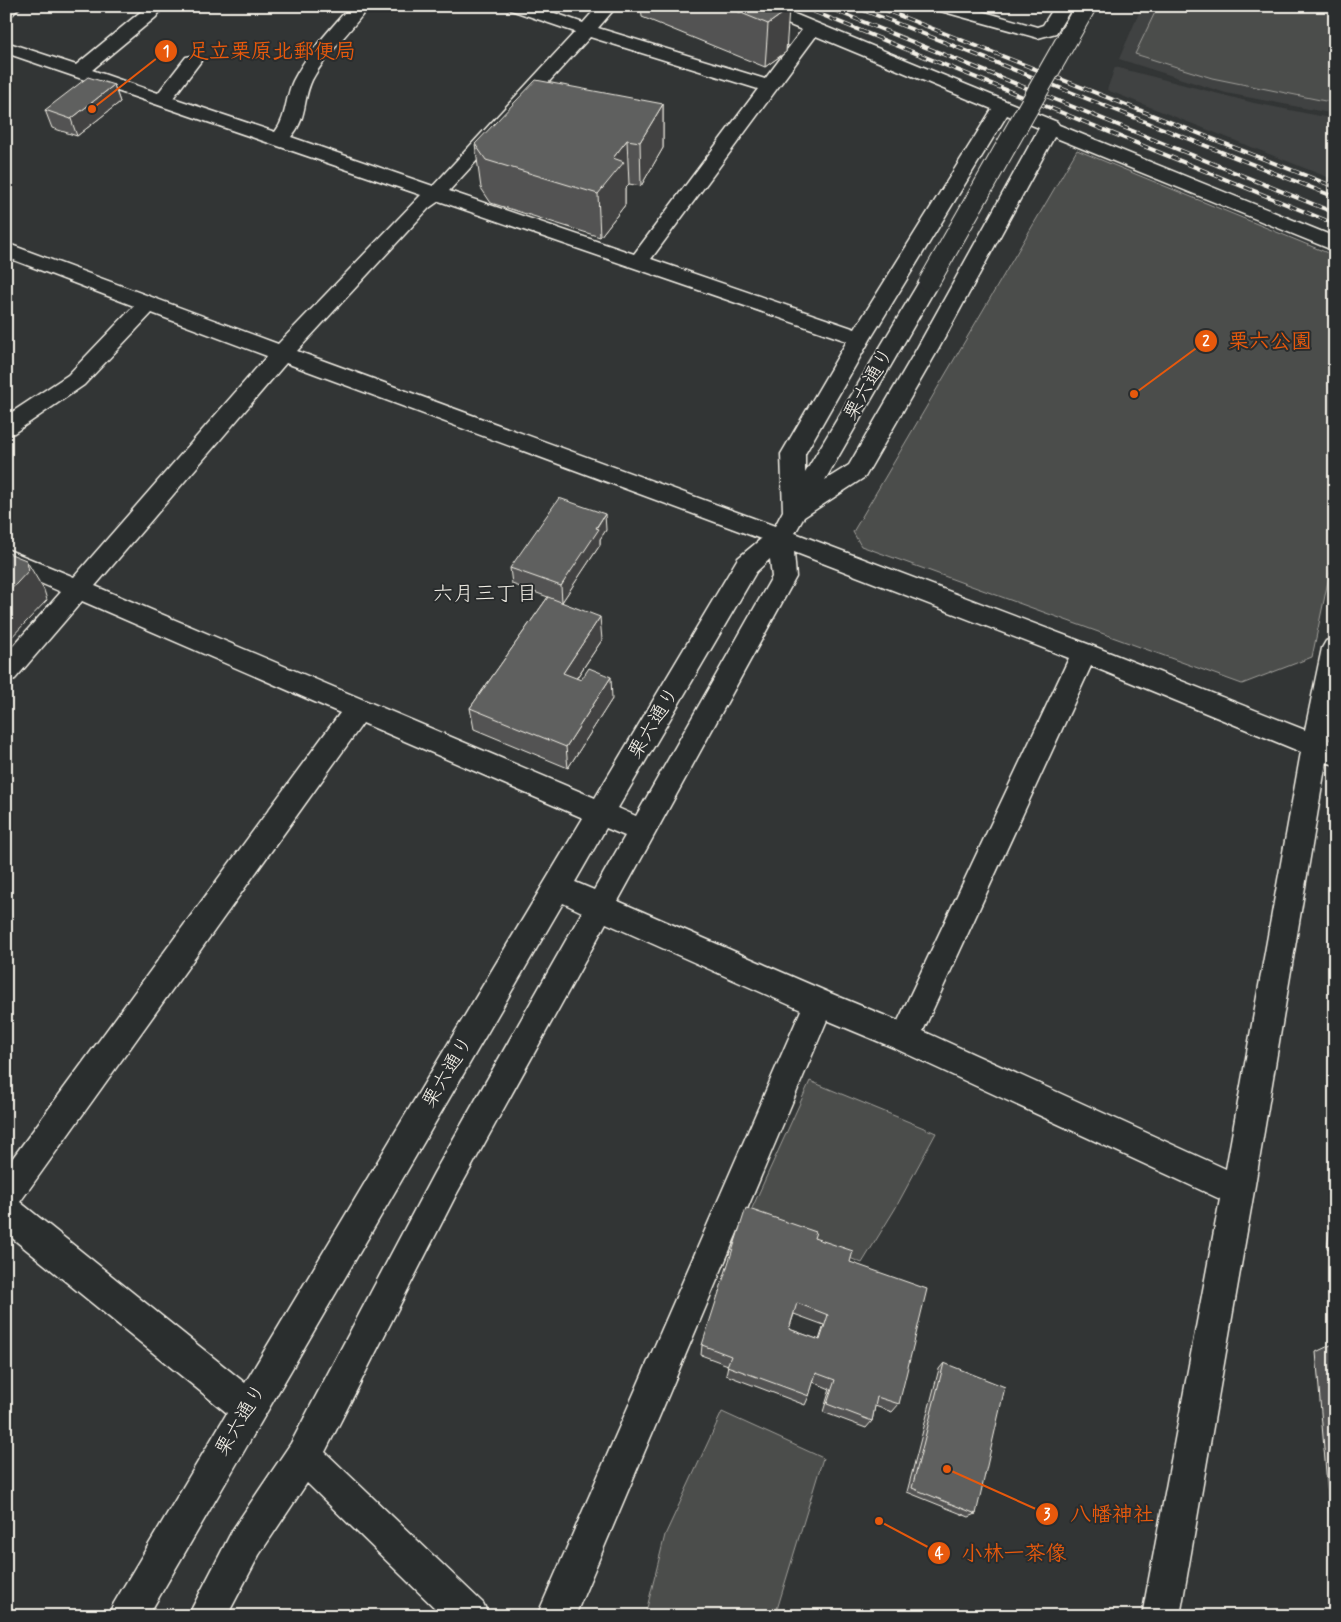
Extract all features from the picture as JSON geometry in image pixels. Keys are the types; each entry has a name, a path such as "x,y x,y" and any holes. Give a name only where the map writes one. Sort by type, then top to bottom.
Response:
{"street":[{"path":"6,11 12,6"},
{"path":"279,139 291,125 302,82 320,52 360,6"},
{"path":"517,6 587,30 769,86"},
{"path":"6,672 283,352 422,204 436,194 608,6"},
{"path":"759,6 1004,106 1050,126 1049,128 1335,245"},
{"path":"944,6 1038,33 1050,29 1064,6"},
{"name":"栗六通り","path":"127,1616 747,565 780,537 929,282 1086,6"},
{"path":"78,72 150,13"},
{"path":"638,262 813,28"},
{"path":"6,47 860,338"},
{"path":"162,100 192,61"},
{"path":"795,510 793,454 860,338 1004,106"},
{"path":"795,510 857,471 927,350 1049,128"},
{"path":"6,249 148,304 283,352 780,537 1084,653 1325,750"},
{"path":"7,426 76,380 148,304"},
{"name":"栗六通り","path":"207,1616 246,1542 304,1456 445,1184 784,577 780,537"},
{"path":"6,558 642,831"},
{"path":"1168,1612 1238,1191 1325,750 1335,648"},
{"path":"905,1038 1084,653"},
{"path":"6,1194 358,709"},
{"path":"558,888 819,1003 905,1038 1238,1191"},
{"path":"556,1616 819,1003"},
{"path":"6,1212 248,1408"},
{"path":"304,1456 470,1616"}],"shaded area":[{"path":"1142,6 1335,6 1335,114 1226,93 1119,59"},
{"path":"1158,6 1335,6 1335,103 1212,78 1135,54"},
{"path":"1115,67 1254,103 1335,119 1335,180 1107,90"},
{"path":"1077,150 1335,256 1335,548 1312,657 1242,684 861,546 853,532"},
{"path":"810,1081 936,1133 895,1209 862,1263 748,1217"},
{"path":"722,1412 823,1458 775,1616 645,1616 665,1535"}],"building":[{"path":"724,6 787,6 789,9 768,24"},
{"path":"88,77 114,85 71,119 45,110"},
{"path":"536,80 663,104 640,142 627,140 613,158 624,162 598,194 486,160 475,144"},
{"path":"559,498 605,514 596,528 599,529 561,586 510,568"},
{"path":"6,552 26,560 29,570 6,595"},
{"path":"548,597 600,617 563,673 581,680 589,668 611,677 566,747 470,708"},
{"path":"746,1208 816,1232 814,1238 853,1251 850,1262 927,1289 899,1404 877,1397 872,1421 827,1404 835,1380 816,1373 809,1396 727,1366 731,1356 702,1345","holes":["797,1303 828,1315 820,1340 789,1329"]},
{"path":"944,1363 1005,1387 976,1514 912,1488"}],"railway":[{"path":"800,6 1335,224"},
{"path":"824,6 1335,213"},
{"path":"853,6 1335,197"},
{"path":"875,6 1335,187"}],"place":[{"name":"足立栗原北郵便局","path":"92,109"},
{"name":"栗六公園","path":"1134,394"},
{"name":"八幡神社","path":"947,1469"},
{"name":"小林一茶像","path":"879,1521"}],"district":[{"name":"六月三丁目","path":"485,594"}]}
